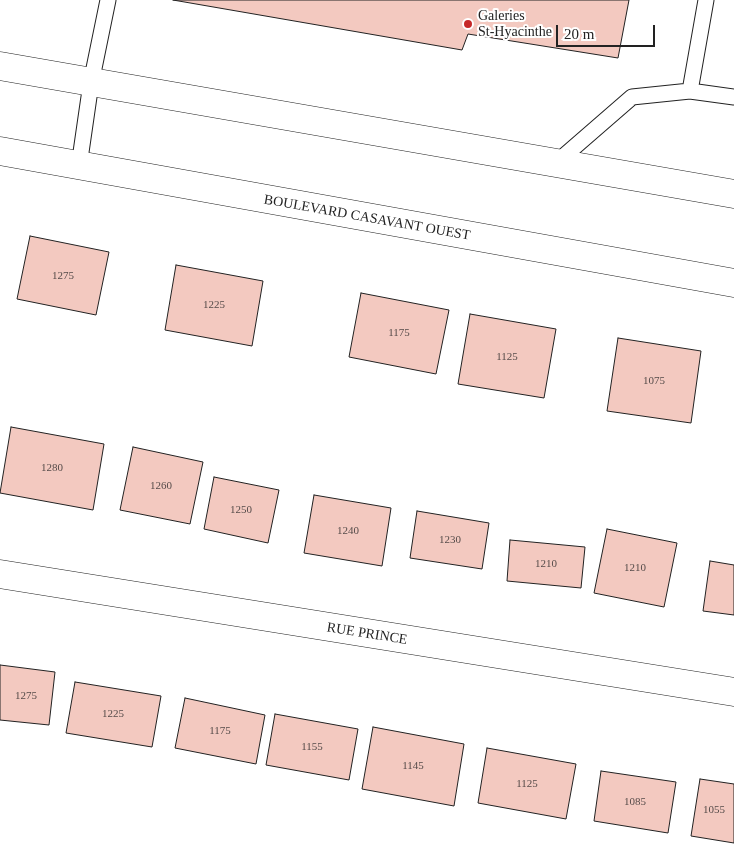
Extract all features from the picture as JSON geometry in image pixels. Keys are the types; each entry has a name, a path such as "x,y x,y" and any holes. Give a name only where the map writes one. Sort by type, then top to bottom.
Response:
{"street":[{"path":"0,66 734,194"},
{"name":"BOULEVARD CASAVANT OUEST","path":"0,151 734,283"},
{"name":"RUE PRINCE","path":"0,574 734,692"}],"lane":[{"path":"79,166 108,0"},
{"path":"690,91 706,0"},
{"path":"556,163 632,97 690,91 734,97"}],"building":[{"name":"Galeries St-Hyacinthe","path":"173,0 629,0 618,58 468,34 462,50"},
{"path":"30,236 109,252 96,315 17,299"},
{"path":"176,265 263,281 252,346 165,330"},
{"path":"361,293 449,310 436,374 349,357"},
{"path":"470,314 556,329 544,398 458,384"},
{"path":"618,338 701,351 691,423 607,411"},
{"path":"11,427 104,444 93,510 0,493"},
{"path":"133,447 203,462 190,524 120,510"},
{"path":"214,477 279,490 268,543 204,529"},
{"path":"314,495 391,508 382,566 304,553"},
{"path":"417,511 489,523 482,569 410,558"},
{"path":"607,529 677,543 664,607 594,593"},
{"path":"510,540 585,547 581,588 507,581"},
{"path":"710,561 734,565 734,615 703,611"},
{"path":"0,665 55,672 49,725 0,720"},
{"path":"75,682 161,696 152,747 66,733"},
{"path":"185,698 265,715 256,764 175,748"},
{"path":"275,714 358,729 349,780 266,765"},
{"path":"373,727 464,744 454,806 362,789"},
{"path":"487,748 576,764 566,819 478,803"},
{"path":"601,771 676,782 668,833 594,821"},
{"path":"700,779 734,784 734,843 691,836"}],"place":[{"name":"Galeries St-Hyacinthe","path":"468,24"}]}
